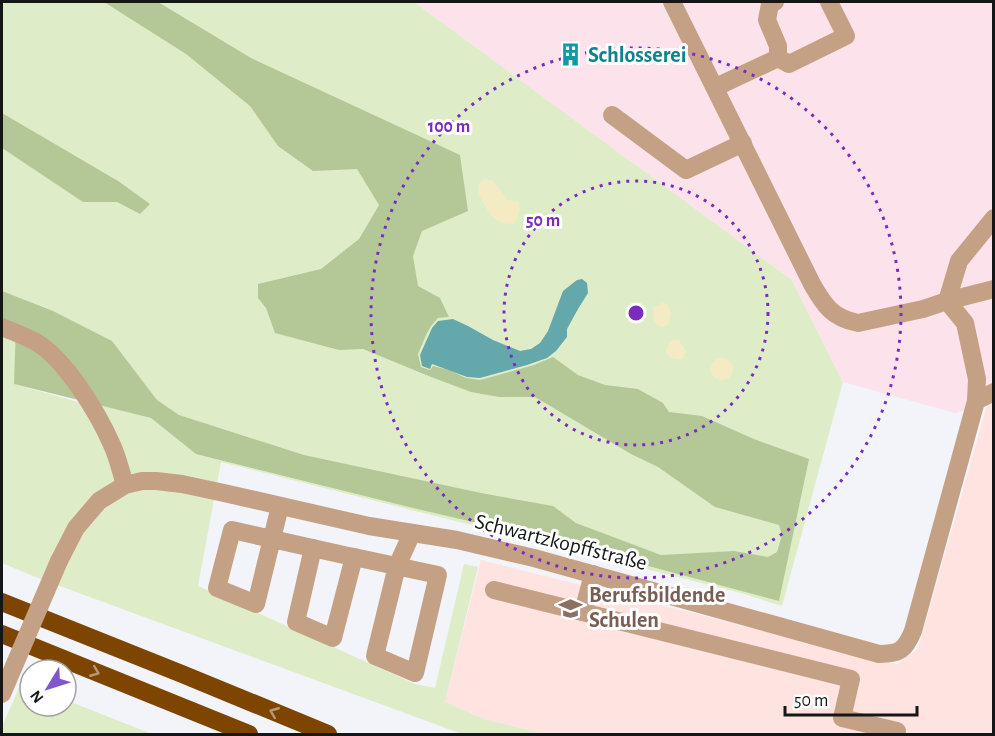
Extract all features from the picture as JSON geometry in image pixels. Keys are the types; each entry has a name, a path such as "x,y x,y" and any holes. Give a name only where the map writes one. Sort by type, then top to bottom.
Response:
{"highway":[{"path":"2,602 328,735"},
{"path":"2,634 249,735"}],"street":[{"path":"672,2 812,284 830,311 838,317 858,323 923,309 993,289"},
{"path":"775,2 770,4 767,20 778,46 778,58"},
{"path":"778,58 789,64 846,36 830,2"},
{"path":"716,87 778,58"},
{"path":"612,114 686,170 743,143"},
{"path":"947,301 959,261 993,218"},
{"name":"Schwartzkopffstraße","path":"2,694 59,561 76,528 99,501 125,485 142,481 173,483 362,524 457,540 534,558 879,654 893,654 908,643 913,631 976,401 977,379 965,323 947,301"},
{"path":"2,327 35,342 52,355 69,373 85,396 111,443 125,485"},
{"path":"976,401 993,392"},
{"path":"280,506 272,539 354,557 397,566 438,575 415,673 375,656 397,566 412,533"},
{"path":"313,548 296,622 333,638 354,557"},
{"path":"584,612 593,574"},
{"path":"494,590 851,679 842,718 897,731"}],"shaded area":[{"path":"414,2 993,2 993,403 955,413 843,382 792,280"},
{"name":"Berufsbildende Schulen","path":"993,403 993,734 544,734 484,719 445,702 481,560 897,664 918,649 987,405"}],"green space":[{"path":"2,2 414,2 792,280 843,382 782,606 741,593 221,462 198,586 415,684 435,688 464,564 478,567 445,702 484,719 544,734 462,734 2,563","holes":["76,369 103,409 14,384"]},
{"path":"104,2 158,2 251,58 460,155 468,211 422,231 413,256 418,286 440,298 449,317 438,318 431,326 418,354 421,367 430,370 433,366 466,378 480,380 534,365 553,357 578,375 605,385 638,389 663,403 669,412 702,416 754,439 809,459 779,601 570,545 196,454 151,418 14,384 16,324 2,318 2,291 53,311 112,341 157,400 179,415 304,455 553,506 576,523 661,555 734,551 768,557 777,552 782,535 779,525 715,507 658,467 631,454 535,397 499,397 471,392 363,349 339,350 275,333 266,308 258,298 258,284 321,269 359,239 379,205 357,169 313,171 278,146 250,106 186,54"},
{"path":"2,113 118,181 150,204 140,214 117,202 83,202 2,148"},
{"path":"18,690 18,718 78,718 78,705 152,734 2,734 2,727"}],"sand":[{"path":"482,180 492,180 508,200 518,202 520,210 514,224 499,221 490,213 478,191"},
{"path":"662,303 668,305 671,313 669,323 664,327 657,325 654,320 653,308"},
{"path":"672,340 679,340 686,352 682,359 673,358 667,354 668,344"},
{"path":"722,358 730,361 733,369 730,377 722,380 714,377 711,369 714,361"}],"water":[{"path":"582,279 587,283 588,293 567,329 567,337 547,358 480,378 467,377 432,364 430,369 422,366 420,355 432,328 438,321 453,319 520,351 531,349 540,343 548,331 563,291 577,280"}],"place":[{"name":"Schlosserei","path":"570,55"},
{"name":"Berufsbildende Schulen","path":"571,608"}]}
